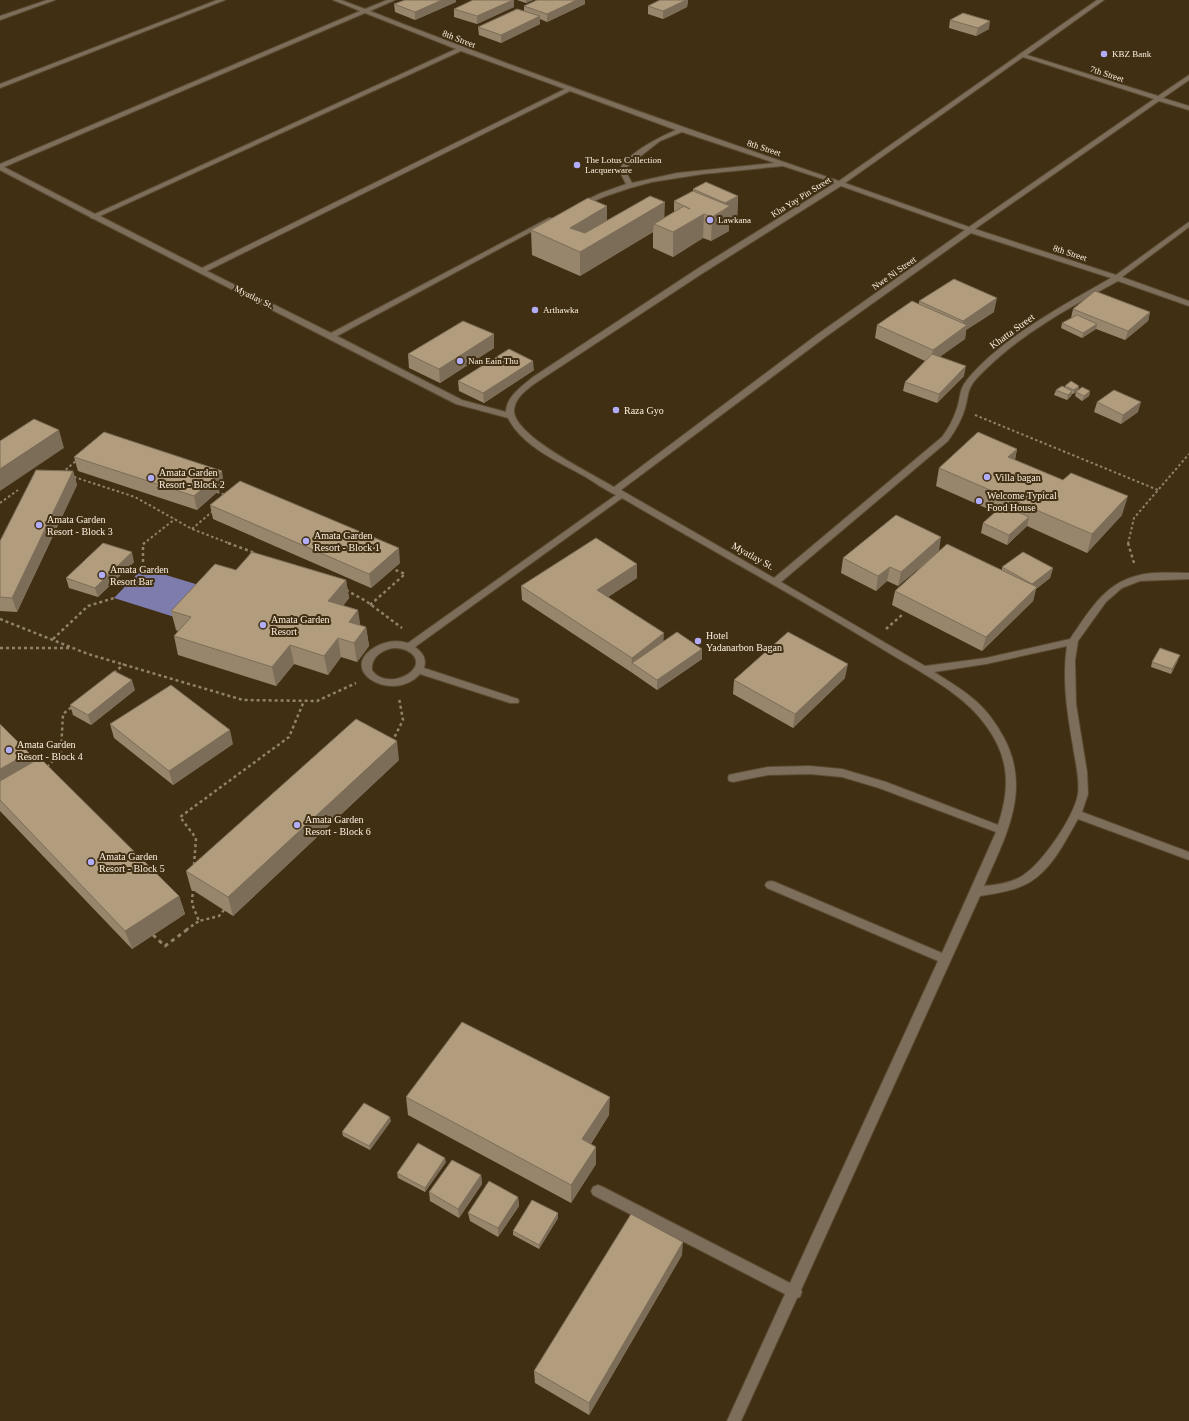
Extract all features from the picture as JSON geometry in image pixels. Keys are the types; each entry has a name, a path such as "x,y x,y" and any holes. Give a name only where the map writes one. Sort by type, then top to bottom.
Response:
{"street":[{"path":"0,18 52,0"},
{"path":"0,86 222,0"},
{"name":"8th Street","path":"336,0 461,49 681,130 785,164 970,230 1117,278 1189,304"},
{"path":"0,167 392,0"},
{"name":"Kha Yay Pin Street","path":"511,416 510,407 516,397 536,379 700,271 840,183 1101,0"},
{"path":"93,217 461,49"},
{"name":"7th Street","path":"1021,55 1159,100 1189,108"},
{"name":"Nwe Ni Street","path":"409,647 618,493 815,341 970,230 1159,100 1189,77"},
{"path":"201,271 570,89"},
{"path":"629,184 622,170 625,165 658,140 681,130"},
{"path":"574,207 601,194 629,184 711,171 785,164"},
{"name":"Myatlay St.","path":"0,167 93,217 332,336 459,402 511,416 522,432 536,444 618,493 875,639 956,691 974,705 986,718 996,734 1005,752 1011,771 1010,804 1001,830 976,892 734,1421"},
{"path":"332,336 561,214"},
{"name":"Khatta Street","path":"775,582 945,439 953,427 961,409 963,393 970,381 996,354 1080,298 1117,278 1189,224"},
{"path":"976,892 1004,888 1026,879 1039,868 1054,851 1076,814 1083,794 1082,772 1071,704 1070,660 1072,641 1110,593 1118,586 1138,578 1157,576 1189,576"},
{"path":"922,670 986,661 1072,641"},
{"path":"391,645 409,647 416,651 420,657 422,663 419,670 414,676 397,682 378,680 371,676 367,670 366,664 369,657 374,652 391,645"},
{"path":"419,670 514,701"},
{"path":"733,778 768,771 810,770 842,773 882,785 1001,830"},
{"path":"1076,814 1189,856"},
{"path":"771,885 945,959"},
{"path":"598,1191 794,1292"}],"path":[{"path":"961,409 1158,490"},
{"path":"1138,578 1128,543 1134,518 1189,454"},
{"path":"57,477 82,456"},
{"path":"62,473 135,497 192,529 261,556"},
{"path":"0,503 18,490"},
{"path":"217,492 229,496 224,501"},
{"path":"192,529 219,505"},
{"path":"143,568 143,544 175,519"},
{"path":"370,604 405,574 393,569"},
{"path":"341,588 370,604 420,640"},
{"path":"52,640 88,606 114,598"},
{"path":"875,639 903,614"},
{"path":"0,620 74,648 243,700 317,701 371,676"},
{"path":"0,648 74,648"},
{"path":"112,674 124,664"},
{"path":"390,746 403,720 397,682"},
{"path":"194,867 196,838 180,817 289,737 304,701"},
{"path":"46,768 61,752 63,714 75,704"},
{"path":"193,881 192,904 199,921"},
{"path":"153,935 164,946 199,921 220,916 224,910"}],"water":[{"path":"143,568 212,589 184,620 114,598"}],"building":[{"path":"405,0 442,0 415,12 394,4"},
{"path":"473,0 513,0 477,16 454,9"},
{"path":"537,0 577,0 547,14 524,6"},
{"path":"660,0 686,0 663,11 648,6"},
{"path":"517,9 540,16 501,35 478,27"},
{"path":"963,13 990,21 978,28 950,20"},
{"path":"706,182 738,196 725,203 693,189"},
{"path":"693,191 730,206 712,217 704,214 673,232 654,224 684,206 674,201"},
{"path":"650,196 665,202 580,252 531,230 588,198 607,206 570,228 585,233"},
{"path":"954,279 997,298 963,321 919,301"},
{"path":"1095,291 1150,312 1128,331 1073,309"},
{"path":"912,301 967,325 933,350 877,325"},
{"path":"1077,315 1097,324 1083,333 1062,323"},
{"path":"463,321 494,334 439,369 408,354"},
{"path":"509,349 533,361 483,393 458,381"},
{"path":"932,354 966,366 939,394 905,382"},
{"path":"1071,381 1079,386 1074,390 1065,386"},
{"path":"1062,386 1072,391 1068,395 1056,390"},
{"path":"1082,387 1090,391 1084,396 1076,392"},
{"path":"1114,390 1141,402 1123,415 1097,402"},
{"path":"34,419 59,430 0,469 0,441"},
{"path":"104,432 222,471 194,496 74,457"},
{"path":"978,432 1017,449 1008,457 1063,480 1071,473 1128,496 1092,534 939,468"},
{"name":"Amata Garden Resort - Block 3","path":"36,470 73,471 12,598 0,597 0,541"},
{"path":"240,481 399,548 369,574 210,505"},
{"path":"1003,505 1029,517 1009,535 983,523"},
{"path":"896,515 941,537 901,572 890,567 878,576 843,558"},
{"path":"596,538 637,564 597,590 664,633 632,658 521,586"},
{"path":"103,543 132,552 95,588 66,578"},
{"path":"947,544 1037,587 986,637 895,591"},
{"name":"Amata Garden Resort","path":"252,552 346,580 328,601 358,610 349,622 366,627 354,643 338,638 324,656 290,645 272,667 174,636 191,617 171,611 215,564 236,570"},
{"path":"1023,552 1053,568 1032,584 1002,567"},
{"path":"677,632 702,649 657,680 632,663"},
{"path":"788,632 848,664 795,714 734,680"},
{"path":"1160,648 1180,655 1172,669 1152,662"},
{"path":"114,671 132,680 88,715 70,705"},
{"path":"171,685 230,730 169,771 110,724"},
{"path":"356,719 397,741 228,897 186,871"},
{"path":"0,724 29,753 0,769"},
{"name":"Amata Garden Resort - Block 5","path":"40,758 179,896 125,931 0,800 0,781"},
{"path":"462,1022 610,1097 582,1139 596,1147 571,1185 406,1097"},
{"path":"364,1103 390,1117 369,1146 342,1132"},
{"path":"418,1143 445,1158 425,1188 397,1173"},
{"path":"452,1160 481,1175 458,1209 429,1192"},
{"path":"489,1181 518,1197 498,1228 468,1213"},
{"path":"532,1200 558,1213 539,1245 513,1231"},
{"path":"631,1214 683,1242 589,1403 534,1371"}],"place":[{"name":"KBZ Bank","path":"1104,54"},
{"name":"The Lotus Collection Lacquerware","path":"577,165"},
{"name":"Lawkana","path":"710,220"},
{"name":"Arthawka","path":"535,310"},
{"name":"Nan Eain Thu","path":"460,361"},
{"name":"Raza Gyo","path":"616,410"},
{"name":"Villa bagan","path":"987,477"},
{"name":"Amata Garden Resort - Block 2","path":"151,478"},
{"name":"Welcome Typical Food House","path":"979,501"},
{"name":"Amata Garden Resort - Block 3","path":"39,525"},
{"name":"Amata Garden Resort - Block 1","path":"306,541"},
{"name":"Amata Garden Resort Bar","path":"102,575"},
{"name":"Amata Garden Resort","path":"263,625"},
{"name":"Hotel Yadanarbon Bagan","path":"698,641"},
{"name":"Amata Garden Resort - Block 4","path":"9,750"},
{"name":"Amata Garden Resort - Block 6","path":"297,825"},
{"name":"Amata Garden Resort - Block 5","path":"91,862"}]}
